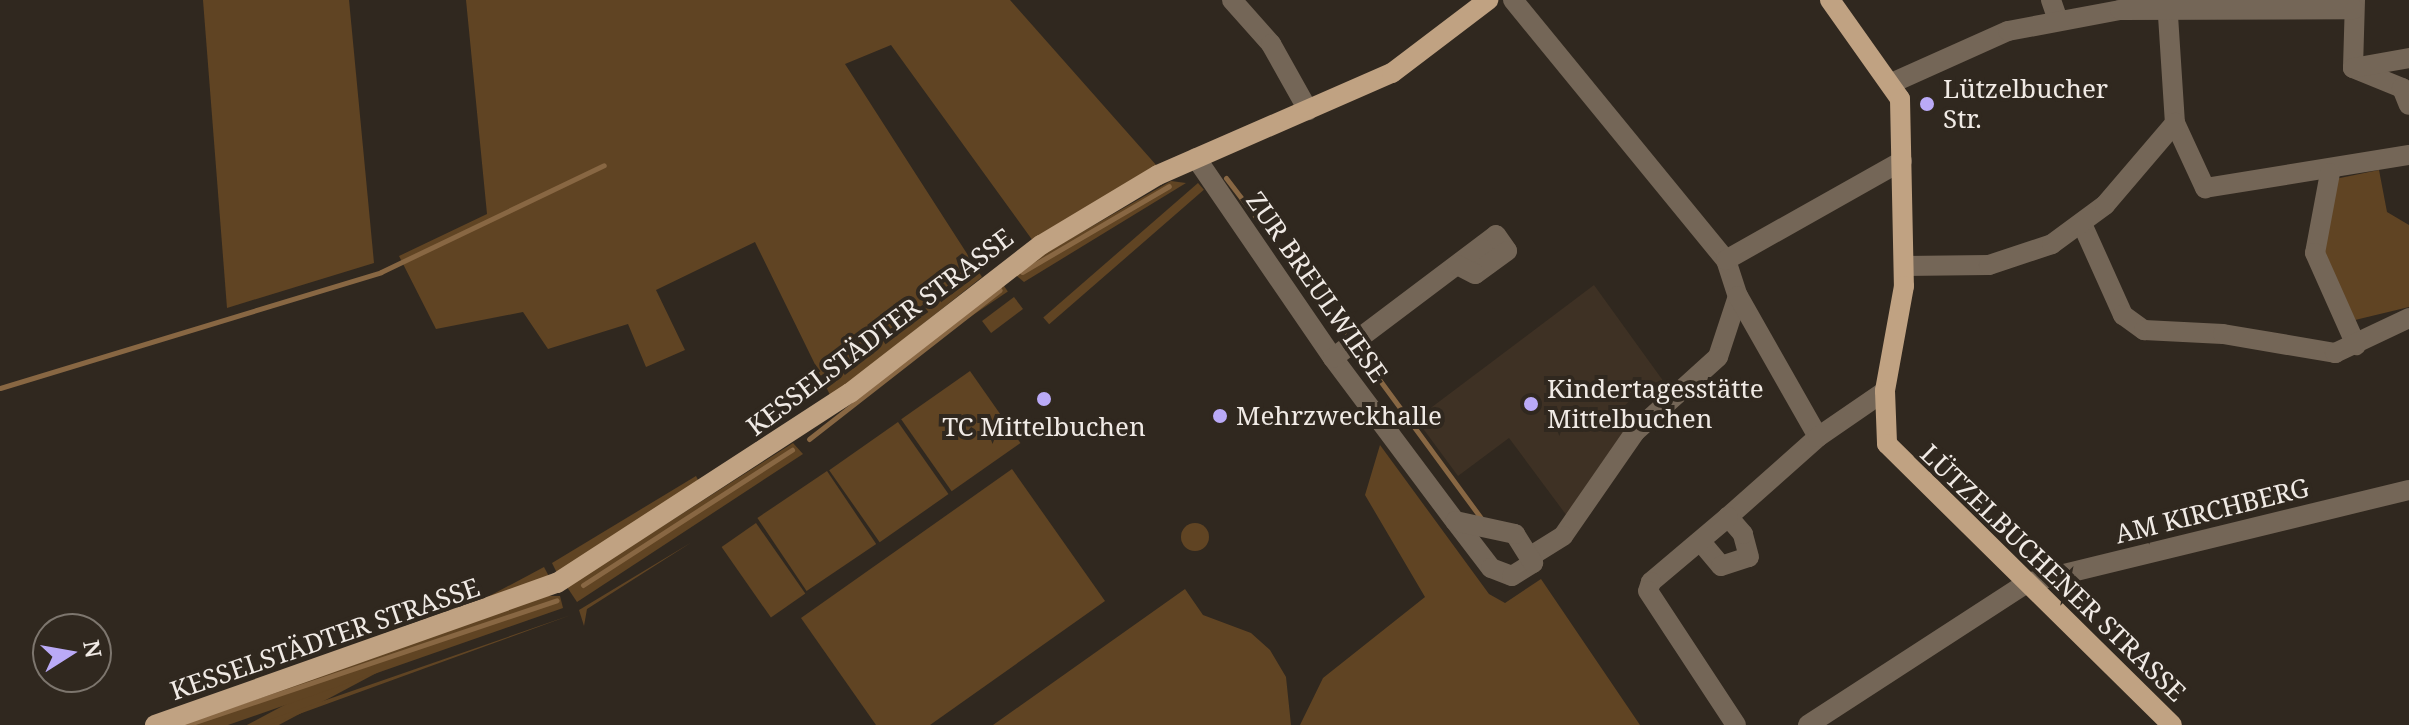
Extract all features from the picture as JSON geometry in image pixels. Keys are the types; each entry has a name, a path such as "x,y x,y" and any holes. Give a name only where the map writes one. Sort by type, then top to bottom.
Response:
{"main road":[{"name":"KESSELSTÄDTER STRASSE","path":"155,725 557,583 850,393 1041,245 1196,158 1392,73 1488,0"},
{"path":"1830,0 1894,82"},
{"name":"LÜTZELBUCHENER STRASSE","path":"1894,82 1902,161 1904,266 1882,422 1893,453 2172,725"}],"street":[{"path":"1232,0 1271,44 1308,110"},
{"path":"1513,0 1726,260 1738,296 1818,437"},
{"path":"2051,0 2058,20"},
{"path":"1894,82 1997,36 2058,20 2167,2 2355,5 2353,68"},
{"path":"2167,2 2175,123 2205,188 2330,173 2409,155"},
{"path":"2353,68 2409,58"},
{"path":"2353,68 2402,88 2409,105"},
{"path":"1904,266 2012,262 2083,226 2175,123"},
{"name":"ZUR BREULWIESE","path":"1196,158 1333,358 1455,521 1505,577 1530,569 1532,555"},
{"path":"1726,260 1902,161"},
{"path":"2330,173 2315,253 2356,345"},
{"path":"2083,226 2116,303 2135,327 2324,353 2356,345 2409,318"},
{"path":"1333,358 1457,265"},
{"path":"1455,521 1515,534 1532,555 1563,536 1635,432 1718,357 1738,296"},
{"path":"1736,725 1648,591 1818,437 1885,391"},
{"name":"AM KIRCHBERG","path":"1808,725 2027,583 2409,490"},
{"path":"1701,542 1721,566 1742,564 1749,546 1728,517"}],"shaded area":[{"path":"203,0 349,0 374,263 227,308"},
{"path":"466,0 1010,0 1157,166 1033,241 891,45 845,64 982,277 831,397 755,242 656,290 685,350 646,367 628,324 548,349 523,312 436,329 399,256 487,214"},
{"path":"2379,170 2387,212 2409,225 2409,307 2355,320 2321,260 2335,179"},
{"path":"1171,181 1186,183 1024,282 1012,272"},
{"path":"1198,183 1204,190 1049,324 1043,317"},
{"path":"1000,280 1008,292 800,432 792,420"},
{"name":"Kindertagesstätte Mittelbuchen","path":"1594,285 1664,382 1649,383 1620,410 1631,422 1567,516 1509,438 1458,476 1416,419"},
{"path":"1014,297 1023,309 991,333 982,321"},
{"path":"970,371 1020,443 952,491 901,419"},
{"path":"898,422 948,494 880,542 829,470"},
{"path":"793,443 803,454 577,602 567,587"},
{"path":"1380,445 1489,594 1505,603 1541,579 1640,725 1300,725 1323,678 1425,597 1365,495"},
{"path":"1012,469 1105,601 930,725 876,725 801,618"},
{"path":"827,471 876,544 807,591 757,518"},
{"path":"696,476 701,486 558,575 552,563"},
{"path":"756,523 805,593 771,618 722,547"},
{"path":"1195,523 1205,527 1209,537 1205,547 1195,551 1185,547 1181,537 1185,527"},
{"path":"692,542 587,609 584,626 579,610"},
{"path":"544,567 551,580 279,725 247,725"},
{"path":"1185,589 1203,615 1251,633 1270,650 1286,677 1291,725 993,725"},
{"path":"544,596 560,596 563,608 228,725 176,725"},
{"path":"571,615 269,725 253,725 274,718"}],"waterway":[{"path":"0,388 381,272 604,165"},
{"path":"1226,178 1344,332"},
{"path":"1022,272 1169,186"},
{"path":"809,439 1000,290"},
{"path":"1359,352 1480,517"},
{"path":"583,585 792,450"},
{"path":"186,725 557,600"}],"place":[{"name":"Lützelbucher Str.","path":"1927,104"},
{"name":"TC Mittelbuchen","path":"1044,399"},
{"name":"Kindertagesstätte Mittelbuchen","path":"1531,404"},
{"name":"Mehrzweckhalle","path":"1220,416"}]}
